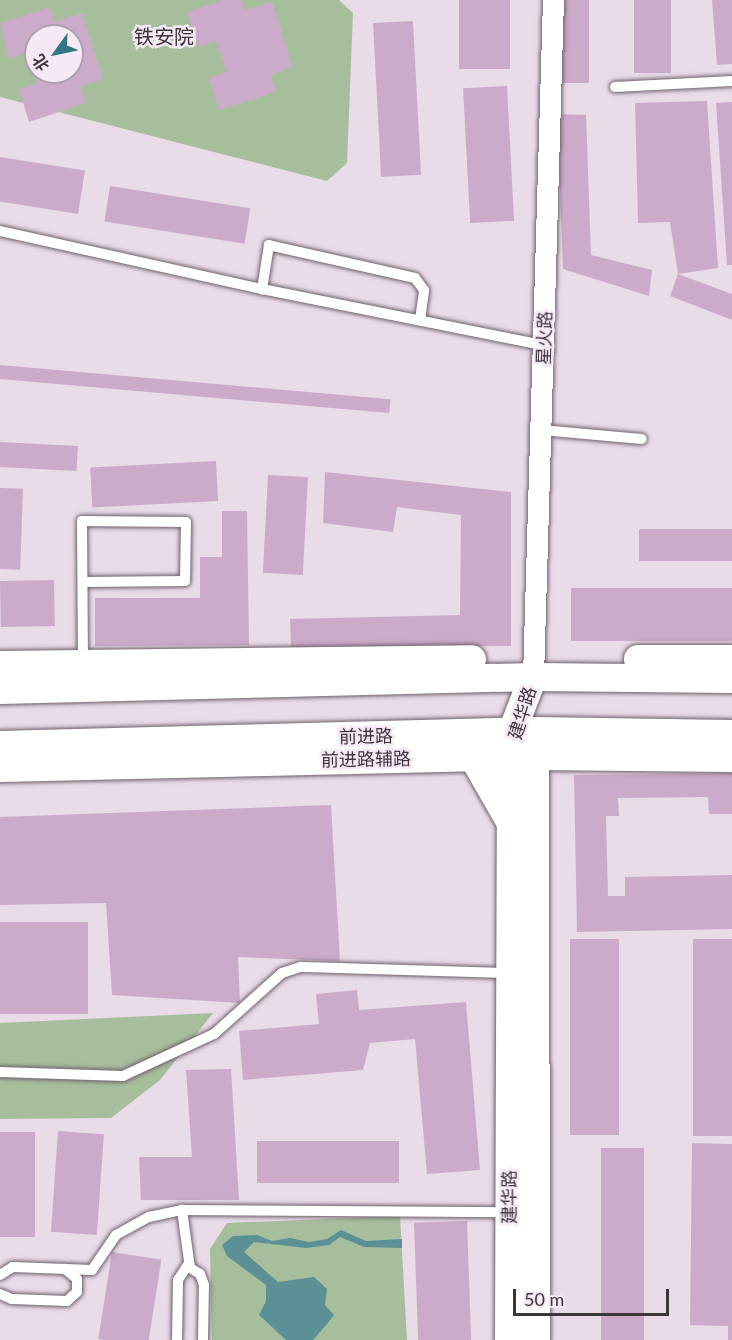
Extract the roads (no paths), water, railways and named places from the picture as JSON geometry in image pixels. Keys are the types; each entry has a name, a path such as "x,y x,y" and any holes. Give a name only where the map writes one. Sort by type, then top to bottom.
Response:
{"main road":[{"path":"0,690 83,676 534,668 732,659"},
{"path":"0,665 83,676"},
{"path":"534,668 732,680"},
{"name":"建华路","path":"534,668 523,744 523,819 536,1340"},
{"path":"412,735 451,744 473,757 523,819 562,768 642,733"},
{"name":"前进路","path":"0,745 412,735 523,744 642,733 732,734"},
{"name":"前进路辅路","path":"0,768 473,757 523,744 586,756 732,758"},
{"name":"建华路","path":"509,1340 510,973 523,819"}],"street":[{"name":"星火路","path":"534,668 553,0"}],"lane":[{"path":"615,87 732,81"},
{"path":"0,231 262,289 543,345"},
{"path":"262,289 269,245 415,278 424,290 420,320"},
{"path":"541,430 642,439"},
{"path":"83,582 185,581 186,522 82,520 83,676"},
{"path":"0,1072 123,1076 214,1034 282,973 301,967 510,973"},
{"path":"0,1275 13,1267 92,1270 116,1235 149,1217 182,1210 509,1212"},
{"path":"182,1210 189,1263 204,1284 203,1340"},
{"path":"177,1340 178,1280 189,1263"},
{"path":"0,1294 12,1299 68,1301 77,1292 77,1279 65,1269"}],"water":[{"path":"341,1230 366,1241 402,1239 402,1248 364,1247 340,1237 329,1245 306,1248 254,1242 244,1252 278,1282 314,1277 327,1289 325,1305 334,1315 327,1324 313,1340 286,1340 259,1315 266,1301 266,1285 227,1256 222,1245 233,1236 257,1235 272,1241 290,1238 309,1242 327,1239"}],"district":[{"name":"铁安院","path":"164,36"}]}
